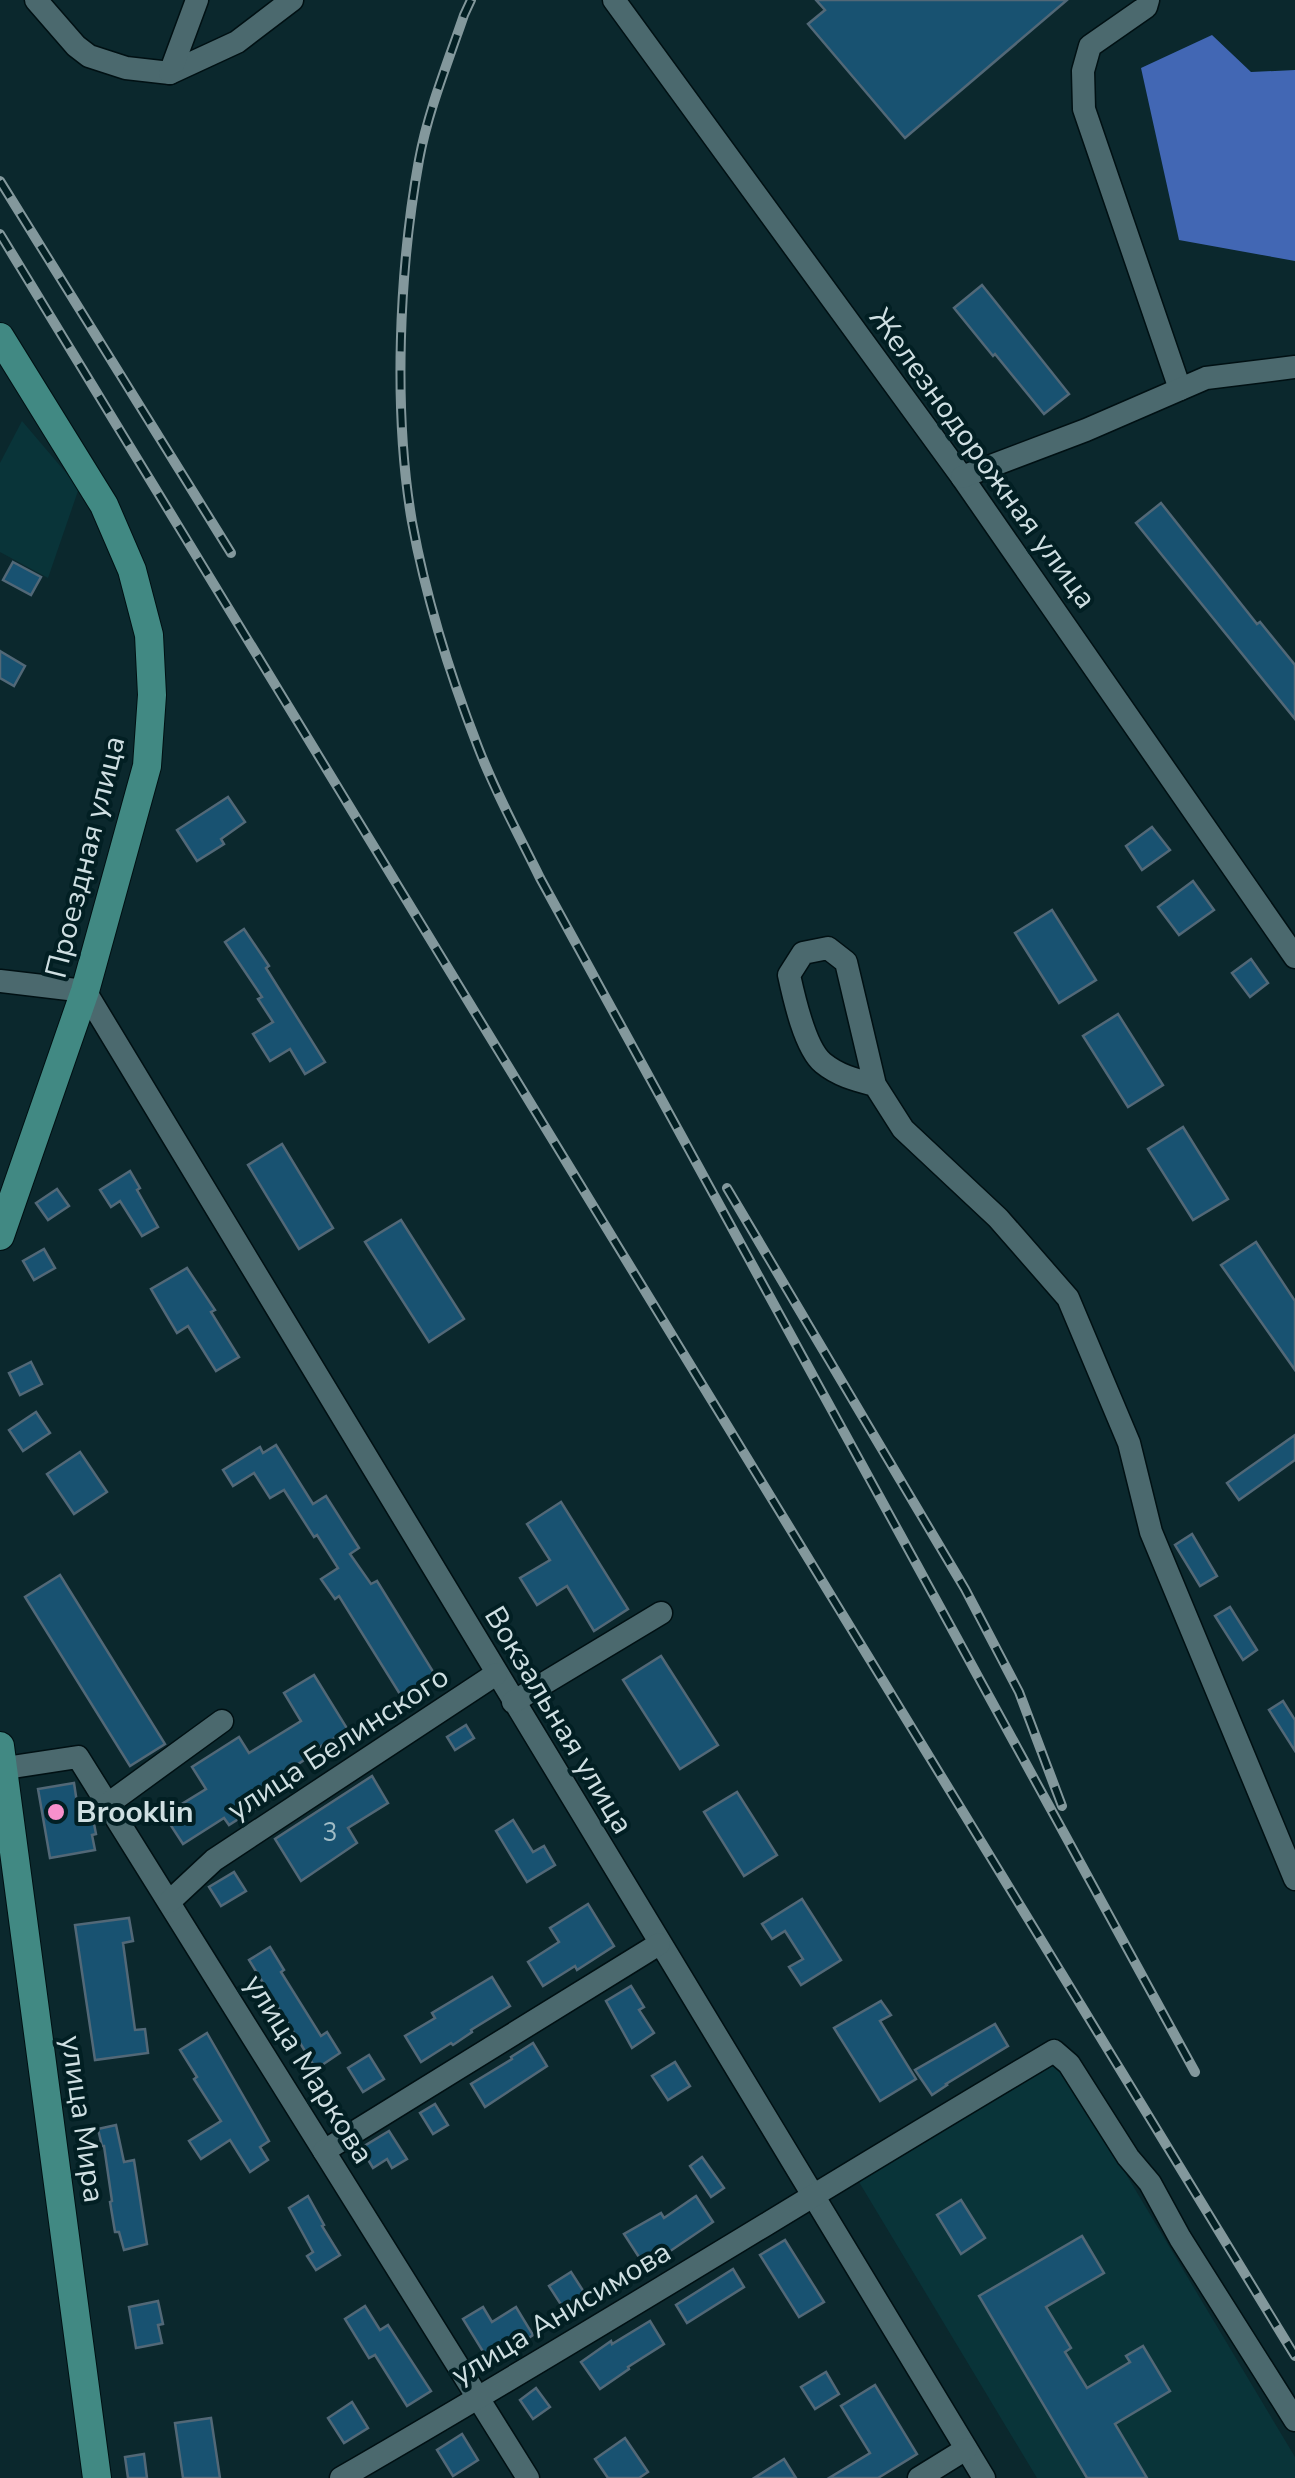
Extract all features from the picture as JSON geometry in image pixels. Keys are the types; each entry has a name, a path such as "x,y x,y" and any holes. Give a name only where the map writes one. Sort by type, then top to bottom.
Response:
{"main road":[{"name":"Проездная улица","path":"0,337 104,506 132,570 149,636 152,695 147,766 85,992 0,1236"},
{"name":"улица Мира","path":"1,1761 97,2478"}],"street":[{"path":"36,0 89,56 126,68 170,72 237,42 292,0"},
{"path":"170,72 197,0"},
{"name":"Железнодорожная улица","path":"614,0 962,477 1295,957"},
{"path":"1148,0 1146,6 1090,46 1084,71 1084,109 1180,389"},
{"path":"962,477 1086,430 1206,378 1295,367"},
{"path":"875,1085 846,1078 820,1061 797,1014 789,975 804,952 828,948 846,962 875,1085 902,1129 998,1218 1068,1298 1128,1442 1151,1532 1295,1879"},
{"path":"0,981 85,992"},
{"name":"Вокзальная улица","path":"85,992 984,2478"},
{"path":"512,1702 661,1614"},
{"name":"улица Белинского","path":"169,1902 214,1860 496,1674"},
{"path":"108,1804 222,1721"},
{"name":"улица Маркова","path":"1,1761 78,1756 528,2478"},
{"path":"324,2151 659,1944"},
{"name":"улица Анисимова","path":"341,2478 1054,2050 1069,2064 1128,2157 1150,2183 1180,2238 1295,2420"},
{"path":"919,2478 966,2448"}],"shaded area":[{"path":"22,421 79,488 48,578 0,552 0,463"},
{"path":"1059,2062 1295,2457 1295,2478 1037,2478 859,2182"}],"water":[{"path":"1212,35 1251,72 1295,70 1295,261 1179,240 1141,68"}],"building":[{"path":"816,0 1067,0 905,138 808,24 825,10"},
{"path":"982,285 1069,394 1044,414 954,308"},
{"path":"1161,503 1257,624 1260,622 1295,665 1295,719 1136,523"},
{"path":"13,562 41,577 31,595 3,580"},
{"path":"0,651 25,666 14,686 0,678"},
{"path":"228,797 245,822 221,839 224,844 197,861 177,830"},
{"path":"1152,827 1170,850 1142,870 1126,846"},
{"path":"1193,881 1214,910 1179,935 1158,907"},
{"path":"1052,910 1096,980 1059,1003 1015,933"},
{"path":"244,929 325,1062 305,1074 290,1049 270,1061 253,1034 273,1022 258,999 262,997 225,942"},
{"path":"1251,959 1268,983 1250,997 1232,973"},
{"path":"1118,1014 1163,1085 1128,1107 1083,1036"},
{"path":"1183,1127 1228,1199 1193,1220 1148,1149"},
{"path":"282,1144 333,1228 299,1249 248,1165"},
{"path":"130,1171 158,1227 142,1236 120,1201 111,1207 100,1190"},
{"path":"57,1189 69,1206 48,1220 36,1203"},
{"path":"401,1220 464,1319 429,1342 365,1242"},
{"path":"1256,1242 1295,1301 1295,1370 1221,1265"},
{"path":"44,1249 55,1268 34,1280 23,1261"},
{"path":"187,1268 239,1357 216,1371 188,1326 177,1333 151,1289"},
{"path":"31,1362 42,1384 20,1395 9,1373"},
{"path":"36,1412 50,1433 23,1451 9,1430"},
{"path":"1295,1435 1295,1460 1239,1500 1227,1483"},
{"path":"276,1445 313,1504 326,1496 359,1548 350,1554 371,1584 377,1581 437,1678 403,1699 339,1596 335,1599 321,1579 338,1568 284,1490 270,1498 254,1473 233,1486 223,1470 260,1447 263,1453"},
{"path":"80,1452 107,1492 74,1514 47,1474"},
{"path":"561,1502 628,1609 594,1631 567,1586 537,1605 520,1578 550,1560 527,1524"},
{"path":"1192,1534 1217,1576 1200,1586 1175,1545"},
{"path":"60,1575 165,1744 130,1766 25,1597"},
{"path":"1230,1607 1257,1650 1243,1660 1215,1616"},
{"path":"661,1656 718,1745 680,1769 623,1680"},
{"path":"314,1675 348,1730 269,1783 276,1795 229,1825 224,1818 183,1844 164,1815 206,1789 192,1767 239,1737 249,1753 301,1721 284,1693"},
{"path":"1283,1701 1295,1720 1295,1751 1269,1710"},
{"path":"466,1725 474,1738 455,1750 447,1737"},
{"path":"372,1776 388,1803 348,1828 357,1843 301,1881 275,1839"},
{"path":"74,1783 79,1816 92,1813 95,1850 50,1858 38,1789"},
{"path":"737,1792 777,1855 744,1876 704,1812"},
{"path":"513,1820 533,1852 544,1846 555,1865 527,1882 496,1831"},
{"path":"234,1872 246,1891 221,1906 209,1887"},
{"path":"802,1899 841,1960 801,1985 789,1967 803,1959 785,1931 772,1939 762,1924"},
{"path":"588,1904 614,1946 543,1986 528,1962 559,1942 550,1928"},
{"path":"129,1918 133,1941 123,1943 135,2030 145,2029 148,2053 95,2060 75,1925"},
{"path":"270,1947 321,2036 327,2032 340,2053 316,2069 249,1960"},
{"path":"492,1977 510,2006 421,2062 405,2036 435,2018 432,2013"},
{"path":"631,1986 644,2007 639,2010 654,2033 632,2048 606,2001"},
{"path":"881,2001 891,2015 880,2021 916,2079 880,2101 834,2028"},
{"path":"995,2024 1008,2046 932,2095 915,2070"},
{"path":"207,2033 269,2141 260,2147 268,2160 250,2172 230,2140 201,2159 189,2141 221,2121 180,2050"},
{"path":"533,2043 547,2066 485,2107 471,2084"},
{"path":"369,2055 384,2079 363,2092 348,2068"},
{"path":"675,2062 690,2086 668,2100 652,2076"},
{"path":"435,2104 448,2125 433,2134 420,2113"},
{"path":"116,2125 124,2162 134,2160 147,2244 124,2250 119,2232 115,2232 104,2146 98,2129"},
{"path":"389,2131 407,2159 392,2168 387,2159 373,2168 361,2148"},
{"path":"702,2157 724,2188 711,2197 690,2166"},
{"path":"308,2196 340,2255 316,2270 307,2256 313,2252 289,2208"},
{"path":"696,2196 713,2222 660,2258 663,2262 648,2271 624,2234 661,2213 664,2218"},
{"path":"961,2200 985,2238 961,2254 937,2215"},
{"path":"1082,2236 1104,2273 1046,2307 1071,2348 1065,2352 1087,2388 1130,2362 1126,2356 1143,2346 1170,2391 1115,2424 1147,2478 1087,2478 979,2296"},
{"path":"785,2240 824,2302 799,2317 760,2255"},
{"path":"733,2269 744,2287 687,2323 676,2305"},
{"path":"571,2272 591,2303 569,2317 549,2286"},
{"path":"158,2301 162,2343 136,2348 129,2307"},
{"path":"365,2306 380,2330 388,2325 431,2391 407,2406 375,2355 369,2358 345,2319"},
{"path":"483,2307 492,2322 516,2307 533,2335 490,2363 463,2319"},
{"path":"650,2321 664,2344 600,2389 581,2362"},
{"path":"826,2372 839,2394 815,2409 801,2387"},
{"path":"875,2385 917,2454 878,2478 829,2478 870,2453 841,2406"},
{"path":"536,2388 550,2407 533,2419 520,2400"},
{"path":"352,2402 368,2428 344,2443 328,2418"},
{"path":"211,2418 220,2478 183,2478 175,2423"},
{"path":"462,2434 478,2460 453,2476 437,2450"},
{"path":"625,2438 648,2472 639,2478 608,2478 595,2459"},
{"path":"144,2454 147,2478 128,2478 125,2457"},
{"path":"784,2459 796,2478 754,2478"}],"railway":[{"path":"471,0 439,87 419,160 407,247 401,341 402,434 412,522 432,608 458,692 492,780 540,878 1195,2072"},
{"path":"0,181 231,553"},
{"path":"0,234 1295,2356"},
{"path":"727,1188 965,1589 1019,1692 1062,1806"}],"place":[{"name":"Brooklin","path":"56,1812"}]}
